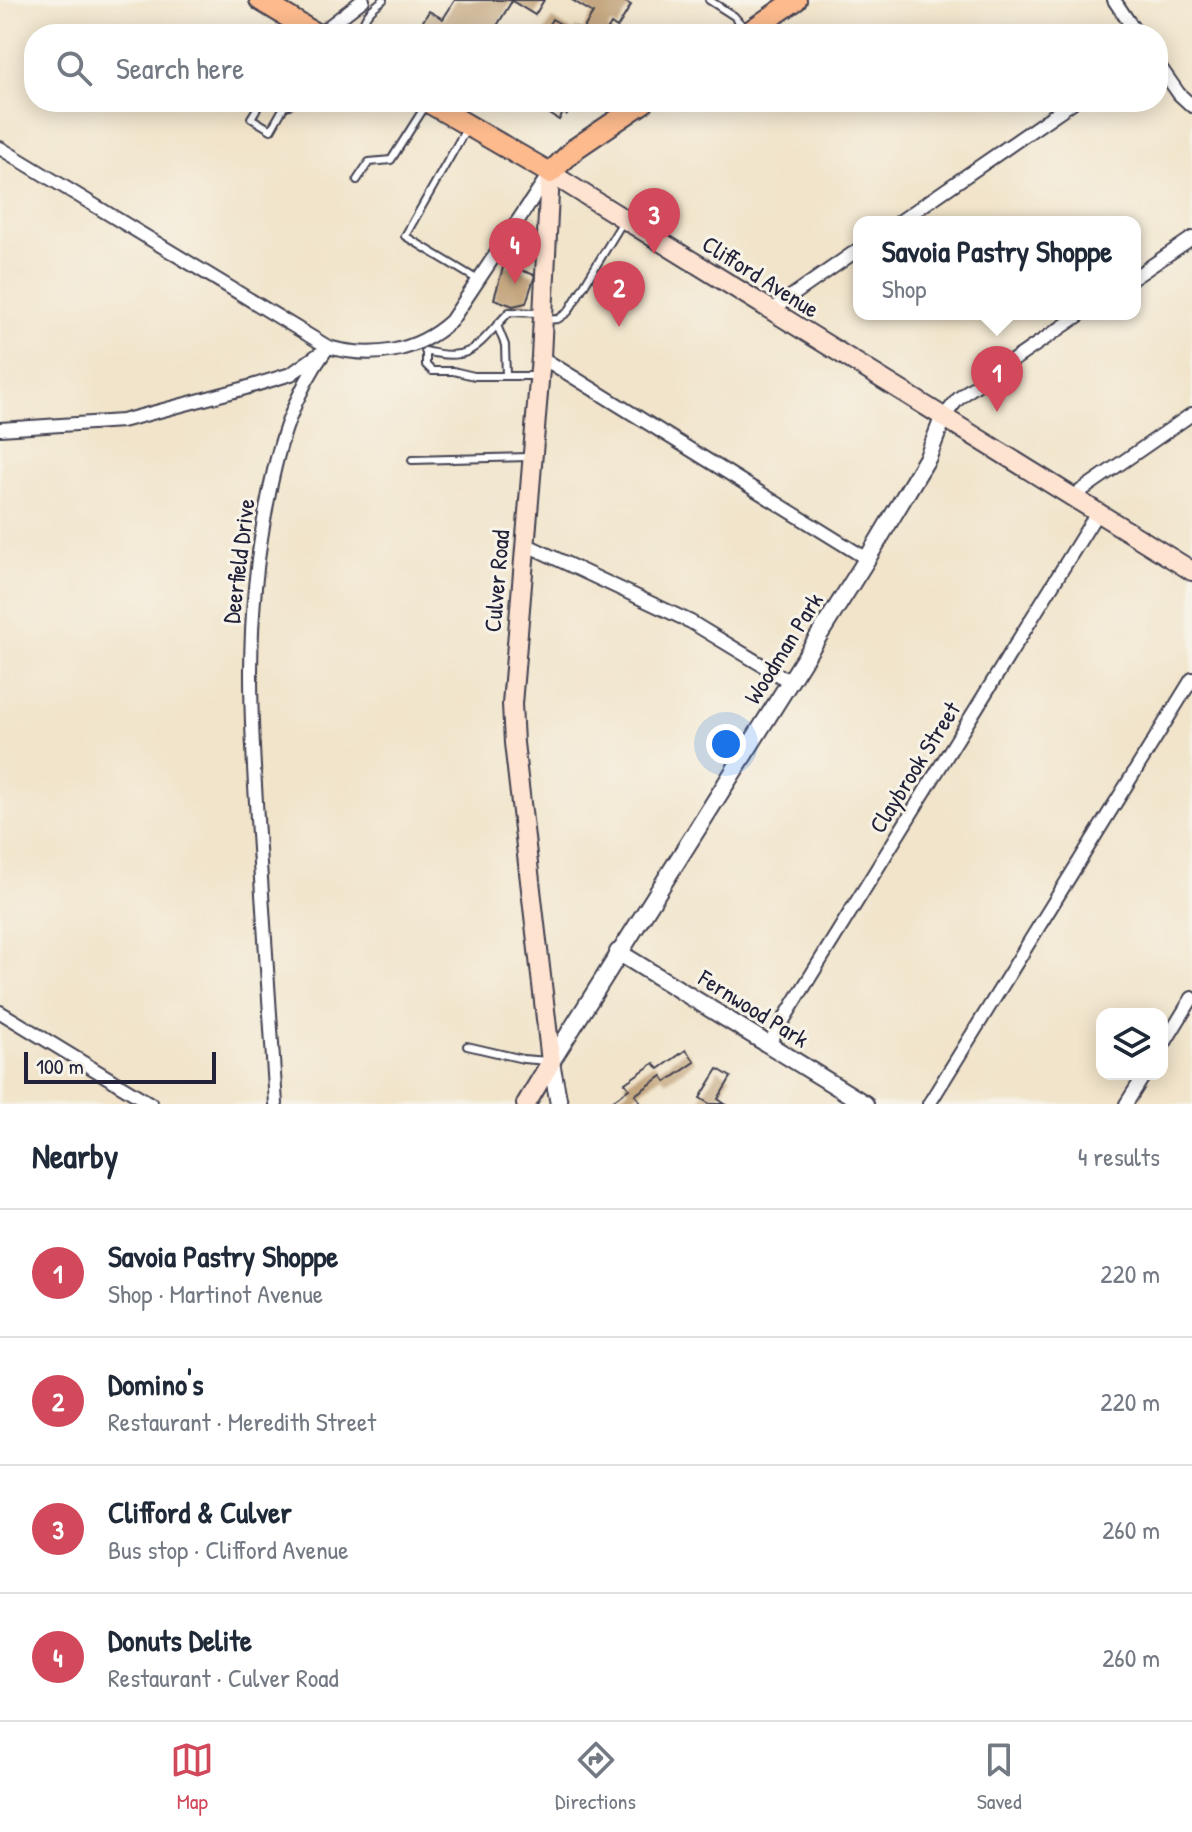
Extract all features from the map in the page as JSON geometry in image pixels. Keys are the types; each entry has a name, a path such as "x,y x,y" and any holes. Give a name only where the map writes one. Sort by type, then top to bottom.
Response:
{"main road":[{"path":"260,0 298,24"},
{"path":"760,24 796,0"},
{"path":"461,115 550,173 576,148 629,112"},
{"name":"Clifford Avenue","path":"550,173 1192,571"},
{"name":"Culver Road","path":"550,173 540,367 512,722 551,1062"},
{"path":"526,1104 551,1062"}],"street":[{"path":"1114,0 1130,24"},
{"path":"326,24 366,3"},
{"path":"1168,78 1192,106"},
{"path":"908,216 1058,112"},
{"path":"0,148 328,347 364,354 421,348 451,321 550,173"},
{"path":"1141,273 1192,238"},
{"path":"770,311 853,253"},
{"path":"943,418 957,400 1072,320"},
{"path":"0,429 98,424 167,410 291,374 328,347"},
{"name":"Deerfield Drive","path":"276,1104 250,714 251,605 272,477 288,421 301,388 328,347"},
{"path":"540,367 867,559"},
{"path":"1072,497 1192,414"},
{"name":"Woodman Park","path":"551,1062 867,559 928,457 943,418"},
{"name":"Claybrook Street","path":"768,1045 1097,513"},
{"path":"525,544 691,622 790,682"},
{"path":"929,1104 1192,679"},
{"name":"Fernwood Park","path":"618,952 863,1103"},
{"path":"1168,1037 1192,998"},
{"path":"0,1012 151,1104"},
{"path":"551,1062 559,1104"},
{"path":"1126,1104 1141,1080"}],"lane":[{"path":"363,24 366,3 383,0"},
{"path":"709,0 734,16 740,24"},
{"path":"255,112 251,118 271,130 281,112"},
{"path":"357,180 369,162 391,160 422,112"},
{"path":"461,115 405,236 479,281"},
{"path":"540,367 506,376 432,371 426,365 421,348 466,353 475,349 509,312 558,319 568,312 624,219"},
{"path":"497,325 505,345 506,376"},
{"path":"412,460 533,457"},
{"path":"467,1046 551,1062"}],"building":[{"path":"455,0 544,0 535,15 512,1 498,24 421,24 429,11 443,19"},
{"path":"572,0 622,0 631,5 619,24 586,24 593,13"},
{"path":"547,112 569,112 567,115 563,113 559,120"},
{"path":"504,264 535,275 526,303 513,306 494,299"},
{"path":"686,1050 695,1062 666,1082 662,1076 635,1095 640,1101 635,1104 608,1104 629,1089 625,1083 654,1063 659,1069"},
{"path":"718,1069 731,1077 718,1099 725,1104 710,1104 700,1098"}],"place":[{"name":"Clifford & Culver","path":"654,254"},
{"name":"Donuts Delite","path":"515,284"},
{"name":"Domino's","path":"619,327"},
{"name":"Savoia Pastry Shoppe","path":"997,412"}]}
